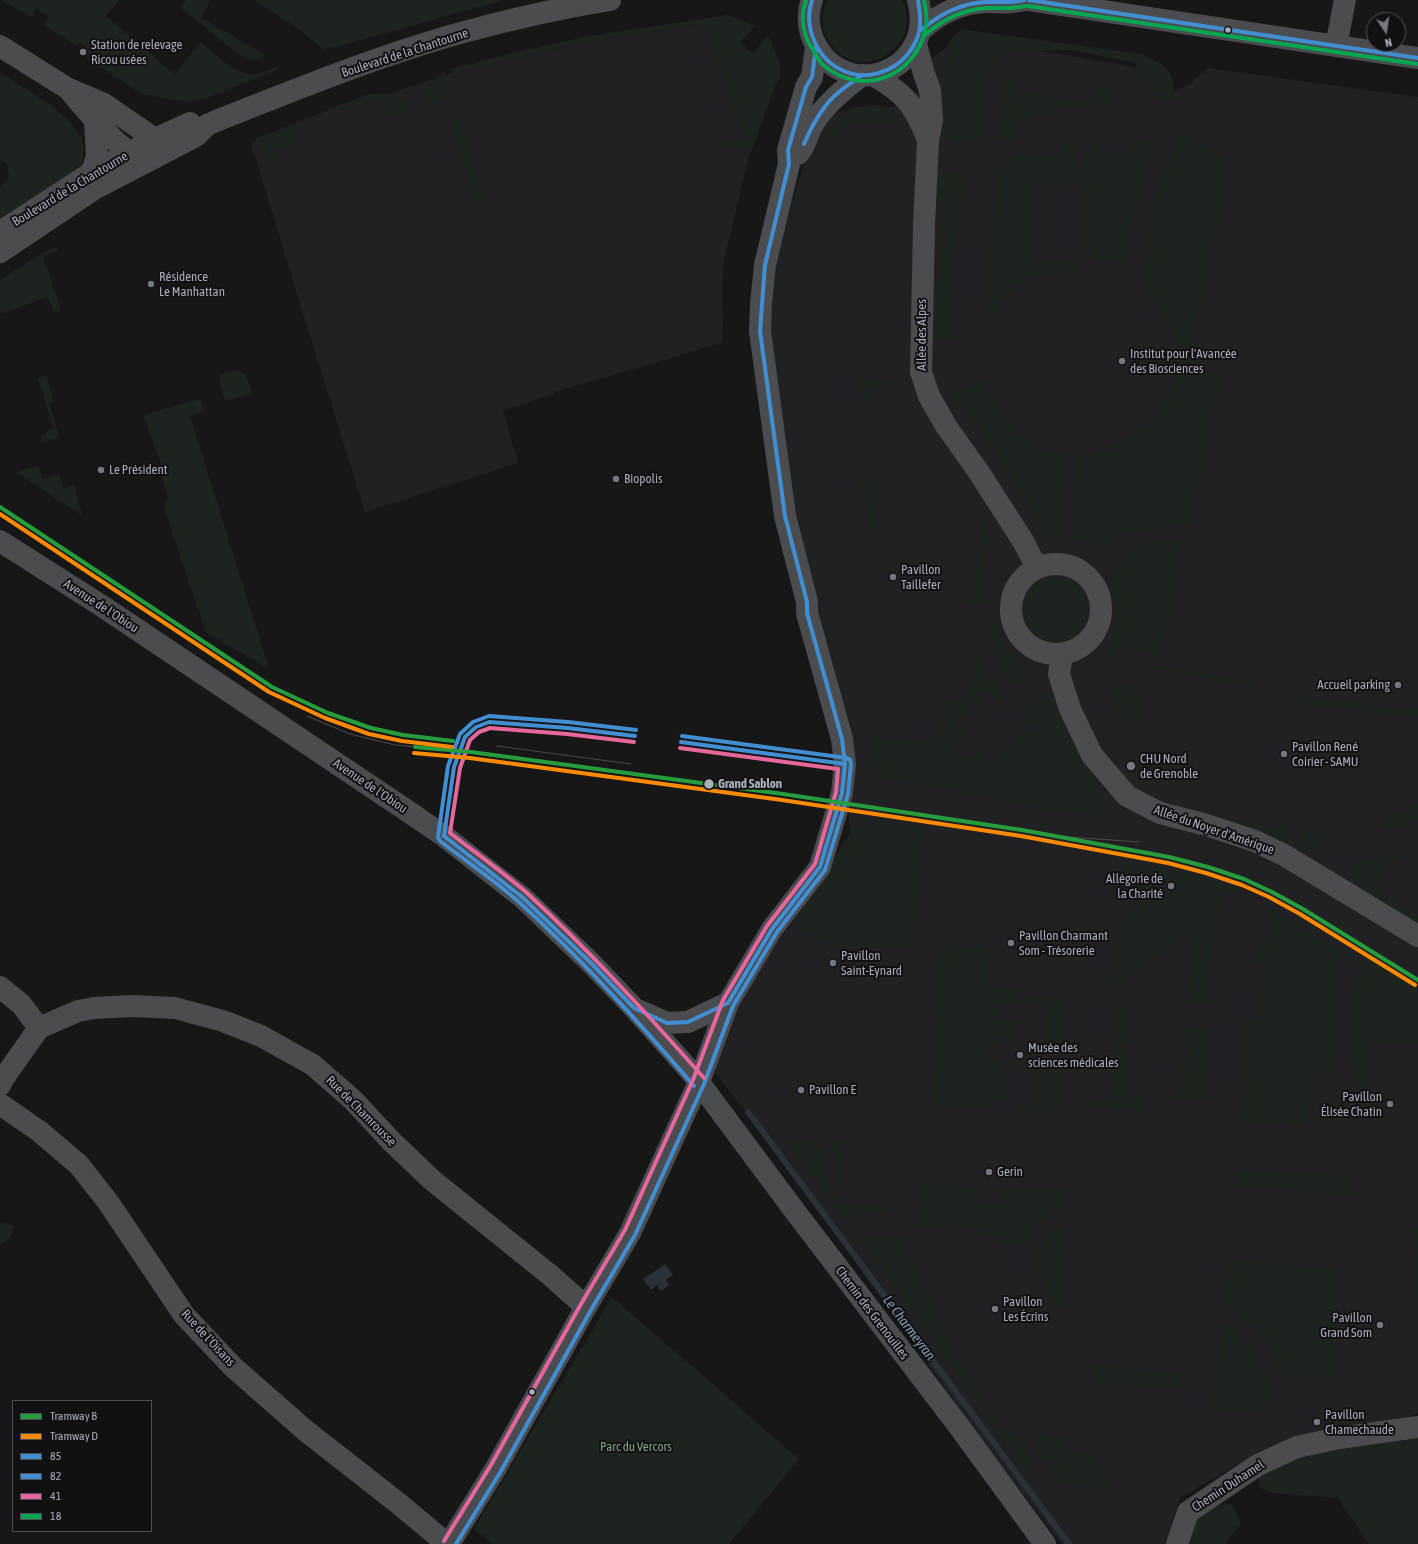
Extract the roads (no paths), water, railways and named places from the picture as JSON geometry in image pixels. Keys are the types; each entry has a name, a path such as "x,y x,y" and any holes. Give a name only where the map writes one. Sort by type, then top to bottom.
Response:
{"street":[{"name":"Boulevard de la Chantourne","path":"0,252 159,146 196,136 207,125 396,53 463,32 529,8 610,0"},
{"name":"Allée des Alpes","path":"918,0 921,12 918,37 932,100 932,120 928,142 922,259 921,372 929,396 946,426 978,471 1023,541 1037,568"},
{"path":"789,164 800,152 812,126 838,93 868,75 894,68 910,53 918,37 934,18 971,3 1011,3 1024,0"},
{"path":"1029,0 1418,58"},
{"path":"1336,46 1345,0"},
{"path":"448,1544 496,1468 586,1307 630,1232 699,1082 728,1003 772,929 820,867 842,793 845,764 842,739 807,613 807,602 785,516 760,331 765,264 789,164 788,150 806,87 812,76 816,47 810,33 809,2"},
{"path":"0,46 67,88 104,104 159,146"},
{"name":"Allée des Alpes","path":"816,47 831,64 851,74 868,75 899,91 916,113 928,142"},
{"path":"67,88 95,121 130,152 159,146"},
{"path":"91,173 98,157 95,121"},
{"name":"Boulevard de la Chantourne","path":"0,232 91,173 130,152"},
{"name":"Avenue de l'Obiou","path":"0,541 102,606 444,836 522,897 591,963 634,1008 699,1082"},
{"path":"1053,564 1070,566 1085,573 1097,588 1102,606 1099,624 1087,642 1077,650 1062,654 1046,653 1031,647 1020,636 1012,622 1010,608 1015,590 1024,577 1037,568 1053,564"},
{"name":"Allée du Noyer d'Amérique","path":"1062,654 1059,674 1070,709 1092,755 1127,796 1160,813 1203,824 1240,836 1279,852 1418,936"},
{"path":"0,987 21,1004 39,1028 0,1085"},
{"path":"634,1008 667,1023 688,1022 728,1003"},
{"name":"Rue de Chamrousse","path":"39,1028 78,1011 94,1008 133,1006 175,1008 223,1021 261,1036 313,1065 353,1100 391,1142 432,1180 550,1275 586,1307"},
{"name":"Chemin des Grenouilles","path":"699,1082 789,1204 958,1425 1044,1544"},
{"name":"Rue de l'Oisans","path":"0,1104 39,1131 79,1165 108,1202 184,1315 233,1367 306,1431 448,1544"},
{"name":"Chemin Duhamel","path":"1177,1544 1188,1512 1258,1465 1297,1447 1339,1438 1418,1427"}],"waterway":[{"name":"Le Charmeyran","path":"748,1112 1069,1544"}],"tram line":[{"name":"B","path":"0,507 272,687 328,713 371,728 403,735 453,741"},
{"name":"D","path":"0,514 269,692 325,718 369,734 402,741 452,747"},
{"path":"307,716 350,734 395,745 415,747"},
{"path":"497,746 631,764"},
{"name":"B","path":"415,747 471,752 783,794 1022,830 1169,857 1208,867 1244,879 1272,892 1303,909 1418,980"},
{"name":"D","path":"414,753 470,758 782,800 1021,836 1168,863 1206,873 1242,885 1269,897 1300,914 1415,985"},
{"path":"1055,836 1139,842"}],"place":[{"name":"Station de relevage Ricou usées","path":"83,52"},
{"name":"Résidence Le Manhattan","path":"151,284"},
{"name":"Institut pour l'Avancée des Biosciences","path":"1122,361"},
{"name":"Le Président","path":"101,470"},
{"name":"Biopolis","path":"616,479"},
{"name":"Pavillon Taillefer","path":"893,577"},
{"name":"Accueil parking","path":"1398,685"},
{"name":"Pavillon René Coirier - SAMU","path":"1284,754"},
{"name":"CHU Nord de Grenoble","path":"1131,766"},
{"name":"Grand Sablon","path":"709,784"},
{"name":"Allégorie de la Charité","path":"1171,886"},
{"name":"Pavillon Charmant Som - Trésorerie","path":"1011,943"},
{"name":"Pavillon Saint-Eynard","path":"833,963"},
{"name":"Musée des sciences médicales","path":"1020,1055"},
{"name":"Pavillon E","path":"801,1090"},
{"name":"Pavillon Élisée Chatin","path":"1390,1104"},
{"name":"Gerin","path":"989,1172"},
{"name":"Pavillon Les Écrins","path":"995,1309"},
{"name":"Pavillon Grand Som","path":"1380,1325"},
{"name":"Pavillon Chamechaude","path":"1317,1422"}],"park label":[{"name":"Parc du Vercors","path":"636,1447"}]}
